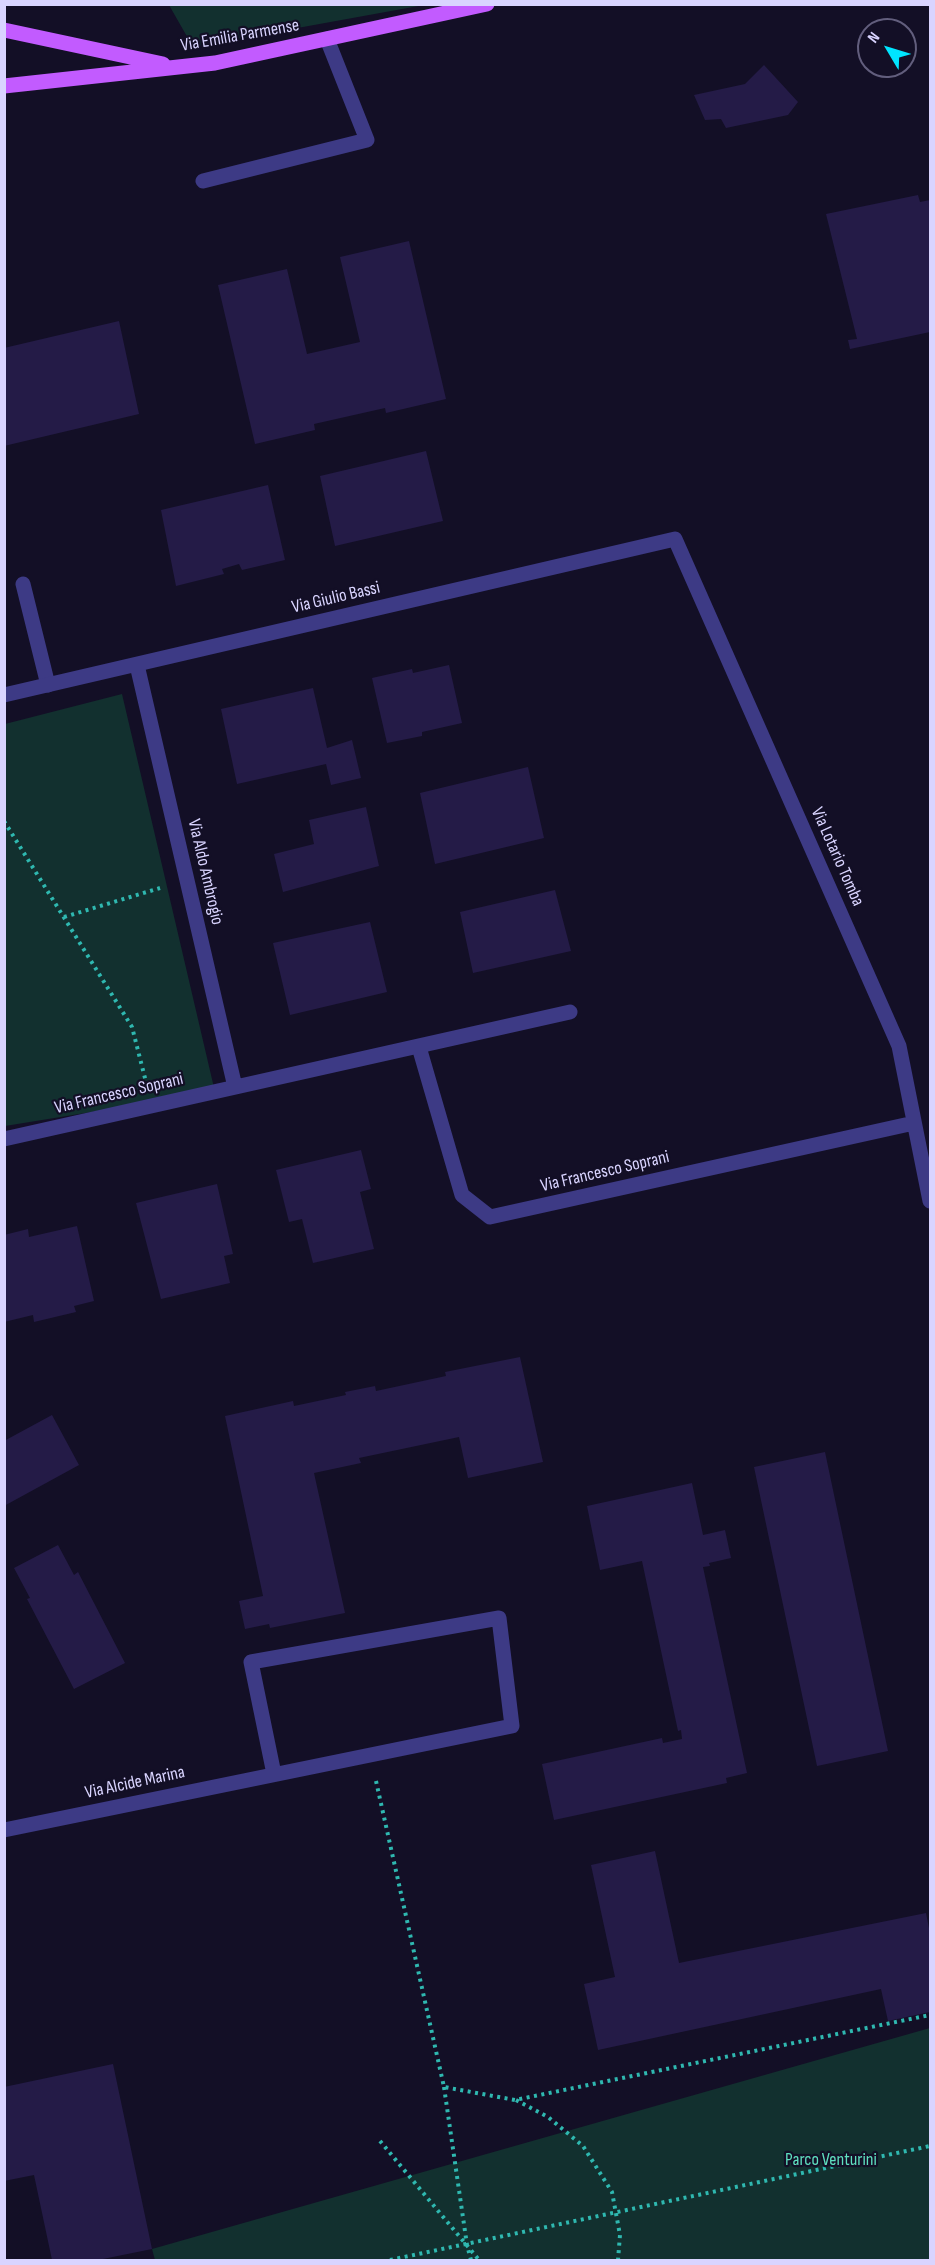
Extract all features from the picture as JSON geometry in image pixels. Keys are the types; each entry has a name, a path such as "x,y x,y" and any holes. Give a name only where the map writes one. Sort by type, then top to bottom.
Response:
{"main road":[{"name":"Via Emilia Parmense","path":"4,86 215,63 487,4"},
{"name":"Via Emilia Parmense","path":"4,30 175,67"}],"street":[{"path":"203,181 367,140 327,39"},
{"name":"Via Giulio Bassi","path":"4,695 675,539"},
{"name":"Via Lotario Tomba","path":"675,539 899,1046 930,1201"},
{"path":"23,584 48,685"},
{"name":"Via Aldo Ambrogio","path":"137,665 235,1088"},
{"name":"Via Francesco Soprani","path":"4,1139 570,1012"},
{"name":"Via Francesco Soprani","path":"419,1047 462,1195 490,1217 914,1123"},
{"name":"Via Alcide Marina","path":"4,1830 512,1726 499,1618 251,1662 274,1774"}],"path":[{"path":"4,821 132,1027 147,1087"},
{"path":"64,917 160,888"},
{"path":"370,1755 444,2087 471,2260"},
{"path":"515,2100 930,2016"},
{"path":"444,2087 515,2100 548,2117 583,2146 612,2192 620,2235 618,2260"},
{"path":"380,2141 480,2260"},
{"path":"390,2260 930,2146"}],"green space":[{"path":"169,5 424,5 193,47"},
{"path":"122,694 215,1092 5,1126 5,724"},
{"name":"Parco Venturini","path":"930,2028 930,2260 155,2260 152,2249"}],"building":[{"path":"764,65 798,102 788,115 726,128 721,119 705,120 694,95 745,84"},
{"path":"918,195 920,202 930,200 930,332 850,349 848,340 857,339 826,214"},
{"path":"409,241 446,399 386,413 385,408 314,424 315,430 255,444 218,285 287,269 307,354 360,342 340,257"},
{"path":"119,321 139,414 4,446 4,348"},
{"path":"426,451 443,521 335,546 320,476"},
{"path":"268,485 285,560 242,570 239,564 222,569 224,574 176,586 161,510"},
{"path":"449,665 462,723 422,732 422,736 387,743 372,678 412,669 413,673"},
{"path":"313,688 327,748 352,740 361,778 331,785 326,764 237,784 221,709"},
{"path":"528,767 544,838 435,864 420,793"},
{"path":"366,807 379,866 283,892 274,854 314,844 309,820"},
{"path":"555,890 571,951 473,973 460,912"},
{"path":"370,922 387,992 290,1015 273,943"},
{"path":"361,1150 371,1189 360,1192 374,1249 313,1263 302,1219 289,1222 276,1170"},
{"path":"217,1184 233,1254 224,1256 230,1283 161,1299 136,1203"},
{"path":"77,1226 94,1301 74,1306 76,1312 34,1322 33,1315 4,1322 4,1235 28,1229 29,1237"},
{"path":"520,1357 543,1462 468,1478 459,1437 359,1458 361,1463 314,1473 345,1613 270,1628 269,1624 245,1629 239,1601 263,1596 225,1416 293,1401 294,1406 375,1386 376,1391 446,1376 445,1372"},
{"path":"52,1415 79,1465 4,1506 4,1441"},
{"path":"825,1452 888,1751 817,1766 754,1467"},
{"path":"692,1483 703,1535 725,1530 731,1558 709,1563 710,1566 703,1567 747,1773 726,1778 727,1783 554,1820 542,1764 662,1738 663,1743 682,1739 681,1730 678,1731 642,1561 600,1570 587,1506"},
{"path":"58,1545 74,1575 78,1572 125,1663 74,1689 27,1599 30,1598 14,1568"},
{"path":"655,1851 679,1963 926,1913 930,1933 930,2012 888,2021 881,1989 598,2050 584,1984 615,1977 591,1865"},
{"path":"113,2064 152,2249 98,2260 52,2260 34,2175 4,2181 4,2087"}]}
